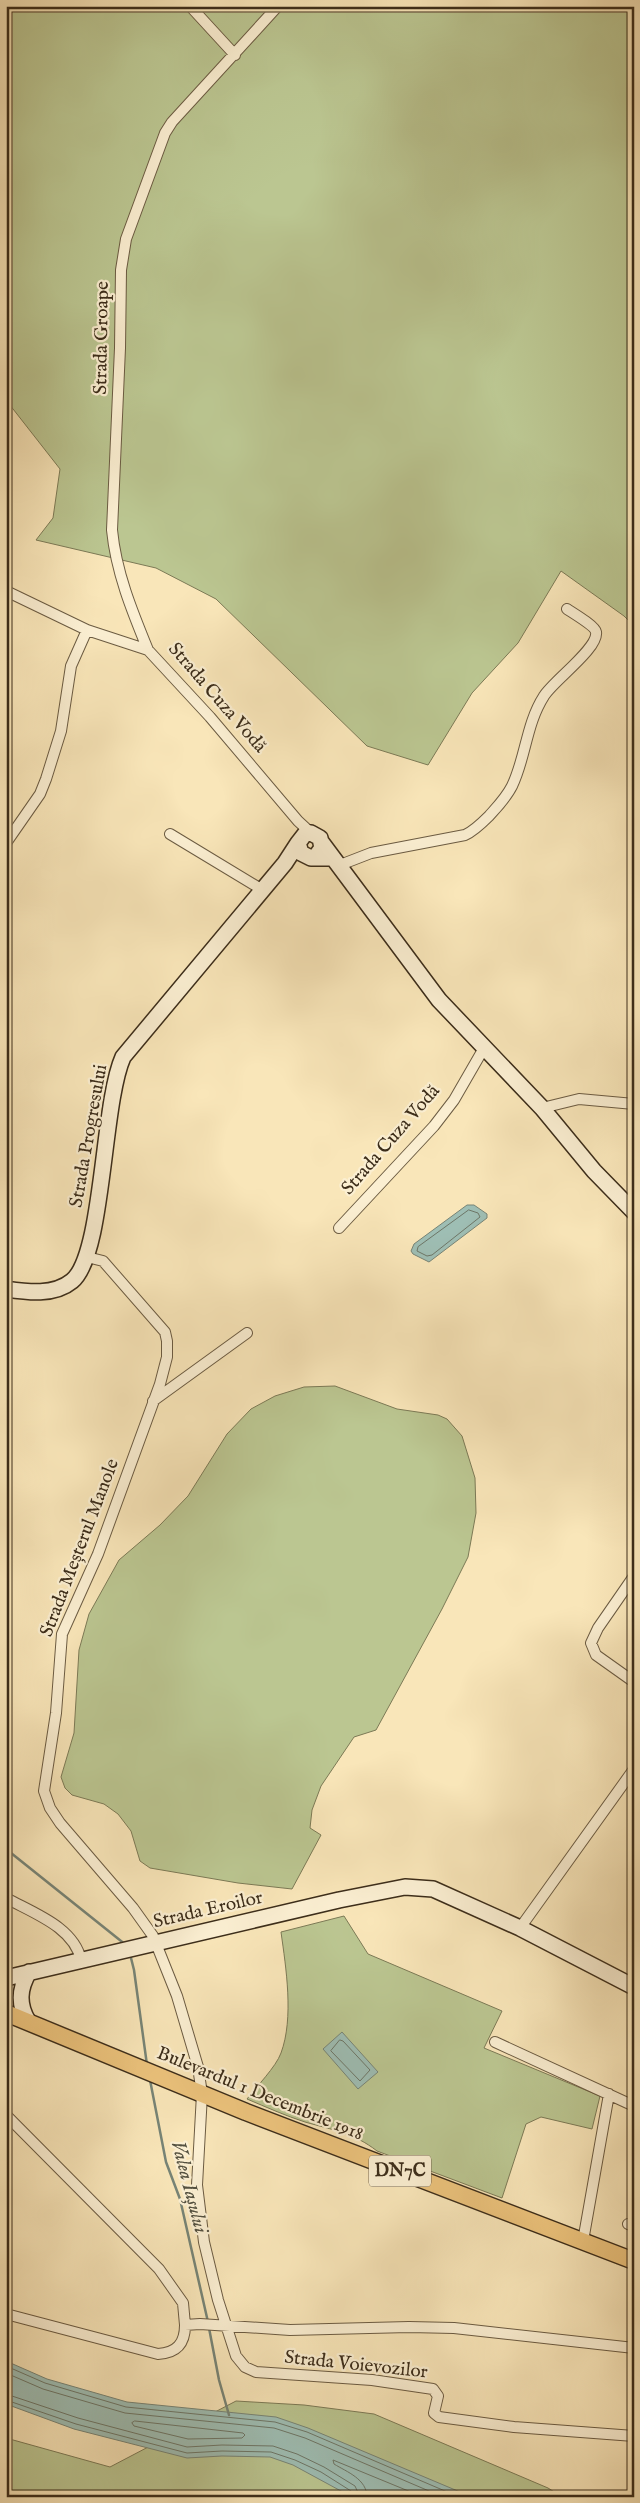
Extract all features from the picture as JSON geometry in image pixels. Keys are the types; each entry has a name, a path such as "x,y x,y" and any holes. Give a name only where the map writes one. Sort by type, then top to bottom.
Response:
{"main road":[{"name":"Bulevardul 1 Decembrie 1918","path":"6,2013 202,2094 634,2261"}],"street":[{"path":"190,6 235,56"},
{"name":"Strada Groape","path":"148,650 122,583 112,530 123,256 126,239 166,133 176,118 235,56 278,6"},
{"name":"Strada Cuza Vodă","path":"6,591 87,630 148,650 210,716 298,821 309,845"},
{"path":"336,862 465,835 474,830 502,802 517,774 529,729 544,696 584,654 595,638 594,628 567,609"},
{"path":"6,843 40,794 46,779 61,731 71,666 87,630"},
{"path":"170,834 261,889"},
{"path":"309,845 336,862 407,960 439,1000 542,1108 594,1171 634,1212"},
{"name":"Strada Progresului","path":"6,1289 46,1292 60,1288 73,1281 82,1268 87,1256 117,1076 123,1057 261,889 285,863 309,845"},
{"name":"Strada Cuza Vodă","path":"340,1228 434,1126 459,1092 484,1048"},
{"path":"542,1108 579,1099 634,1104"},
{"name":"Strada Meșterul Manole","path":"87,1256 103,1260 165,1332 167,1357 154,1401 98,1554 62,1634 56,1713 44,1791 50,1808 60,1823 131,1905 177,1996 198,2067 202,2094"},
{"path":"154,1401 248,1333"},
{"path":"634,1576 590,1643 596,1655 634,1682"},
{"path":"634,1769 520,1928 634,1988"},
{"name":"Strada Eroilor","path":"6,1978 370,1893 420,1887 444,1893 520,1928"},
{"path":"6,1898 66,1933 75,1943 82,1960"},
{"path":"28,2021 22,2011 20,1999 21,1989 29,1972"},
{"path":"495,2042 634,2106"},
{"name":"Strada Voievozilor","path":"202,2094 197,2185 204,2242 220,2326 244,2368 256,2372 372,2380 427,2387 435,2390 438,2396 434,2413 436,2416 445,2418 514,2427 634,2436"},
{"path":"584,2241 609,2094"},
{"path":"6,2115 158,2269 183,2303 185,2336 176,2350 170,2353 158,2354 6,2314"},
{"path":"185,2325 220,2326"},
{"name":"Strada Voievozilor","path":"220,2326 290,2330 409,2327 454,2328 634,2348"}],"green space":[{"path":"6,6 634,6 634,626 624,616 561,571 518,643 472,693 428,765 367,746 216,599 156,568 36,540 53,518 60,469 6,400"},
{"path":"335,1386 397,1409 438,1415 447,1419 462,1436 475,1478 476,1513 468,1557 376,1730 354,1737 321,1786 312,1810 310,1828 321,1835 292,1889 238,1883 150,1868 140,1861 131,1831 118,1814 104,1804 72,1795 65,1788 61,1777 74,1733 79,1650 89,1614 119,1560 160,1525 188,1496 227,1434 251,1409 275,1396 304,1387"},
{"path":"344,1916 368,1954 502,2011 484,2048 600,2096 592,2129 541,2117 526,2124 502,2198 377,2151 351,2136 298,2120 247,2099 275,2064 285,2039 288,1993 281,1932"},
{"path":"236,2401 304,2405 374,2414 548,2488 562,2497 6,2497 6,2438 110,2467"}],"water":[{"path":"467,1205 474,1205 487,1214 487,1218 429,1262 413,1254 411,1251 414,1244"},
{"path":"342,2032 378,2072 358,2089 323,2049"},
{"path":"6,2361 47,2379 127,2402 276,2417 308,2428 472,2497 352,2497 293,2465 270,2457 222,2456 187,2458 74,2429 6,2404"}],"waterway":[{"name":"Valea Iașului","path":"6,1849 126,1945"},
{"name":"Valea Iașului","path":"130,1954 134,1970 147,2065"},
{"name":"Valea Iașului","path":"150,2080 166,2162 180,2199 208,2322"},
{"name":"Valea Iașului","path":"209,2328 219,2380 229,2415"}]}
